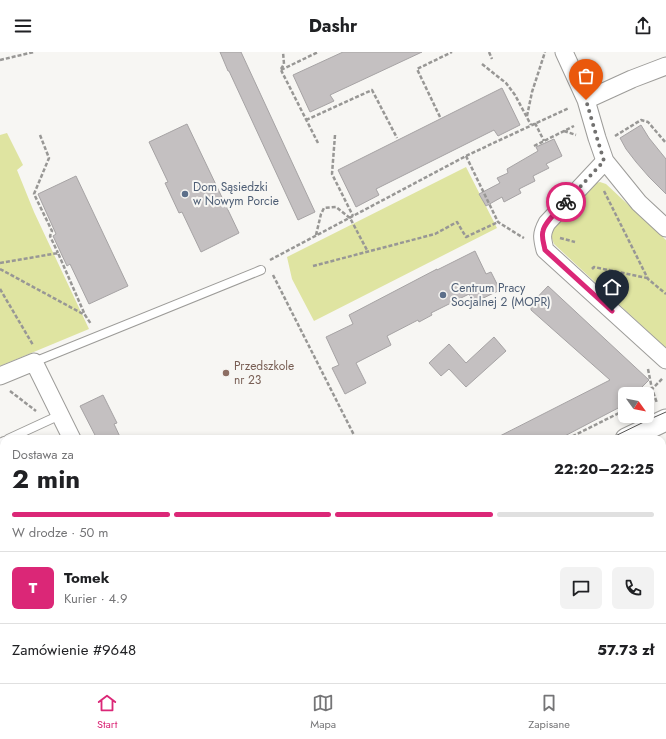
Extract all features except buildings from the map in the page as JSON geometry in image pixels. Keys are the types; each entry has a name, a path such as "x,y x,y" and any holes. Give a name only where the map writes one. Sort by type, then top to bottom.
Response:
{"street":[{"path":"564,52 586,100 604,161 639,203 666,228"},
{"path":"586,100 632,79 666,66"},
{"path":"604,161 547,223 543,230 542,238 545,250 666,360"},
{"path":"3,382 34,355 70,435"},
{"path":"634,435 665,420"}],"lane":[{"path":"34,355 261,270"},
{"path":"17,435 60,415"}],"path":[{"path":"0,60 34,52"},
{"path":"281,70 284,64 283,52"},
{"path":"281,70 318,52"},
{"path":"440,117 416,69 452,52"},
{"path":"488,52 492,59"},
{"path":"526,116 532,92 546,52"},
{"path":"482,64 506,83 515,95 526,116 544,141"},
{"path":"281,70 318,143"},
{"path":"306,120 372,90 397,138"},
{"path":"267,262 466,156 586,100"},
{"path":"612,140 640,120 648,122 666,143"},
{"path":"534,146 576,125"},
{"path":"0,269 85,315 50,236 52,231 34,194 49,158 40,135"},
{"path":"335,135 332,174 368,252"},
{"path":"466,156 498,222 522,237 527,238"},
{"path":"610,203 648,278 666,294"},
{"path":"316,236 321,214 324,208 336,207 352,217"},
{"path":"313,266 435,234 457,222 466,237 498,222"},
{"path":"0,263 58,253"},
{"path":"580,282 594,267 648,278"},
{"path":"270,269 354,435"},
{"path":"0,289 34,355"},
{"path":"647,364 652,387"},
{"path":"654,387 666,374"},
{"path":"3,382 37,412"},
{"path":"575,435 618,414"}],"green space":[{"path":"7,133 23,165 17,170 34,212 89,329 0,366 0,135"},
{"path":"466,167 497,228 314,321 292,279 287,257"},
{"path":"600,182 606,184 666,240 666,348 554,244 551,236 553,224 588,185"}],"tram line":[{"path":"617,435 666,412"}],"way so far":[{"path":"566,202 604,161 586,100"}],"place":[{"name":"Dom Sąsiedzki w Nowym Porcie","path":"185,194"},
{"name":"Centrum Pracy Socjalnej 2 (MOPR)","path":"443,295"},
{"name":"Przedszkole nr 23","path":"226,373"}],"route":[{"path":"566,202 547,223 543,230 542,238 545,250 612,311"}]}
